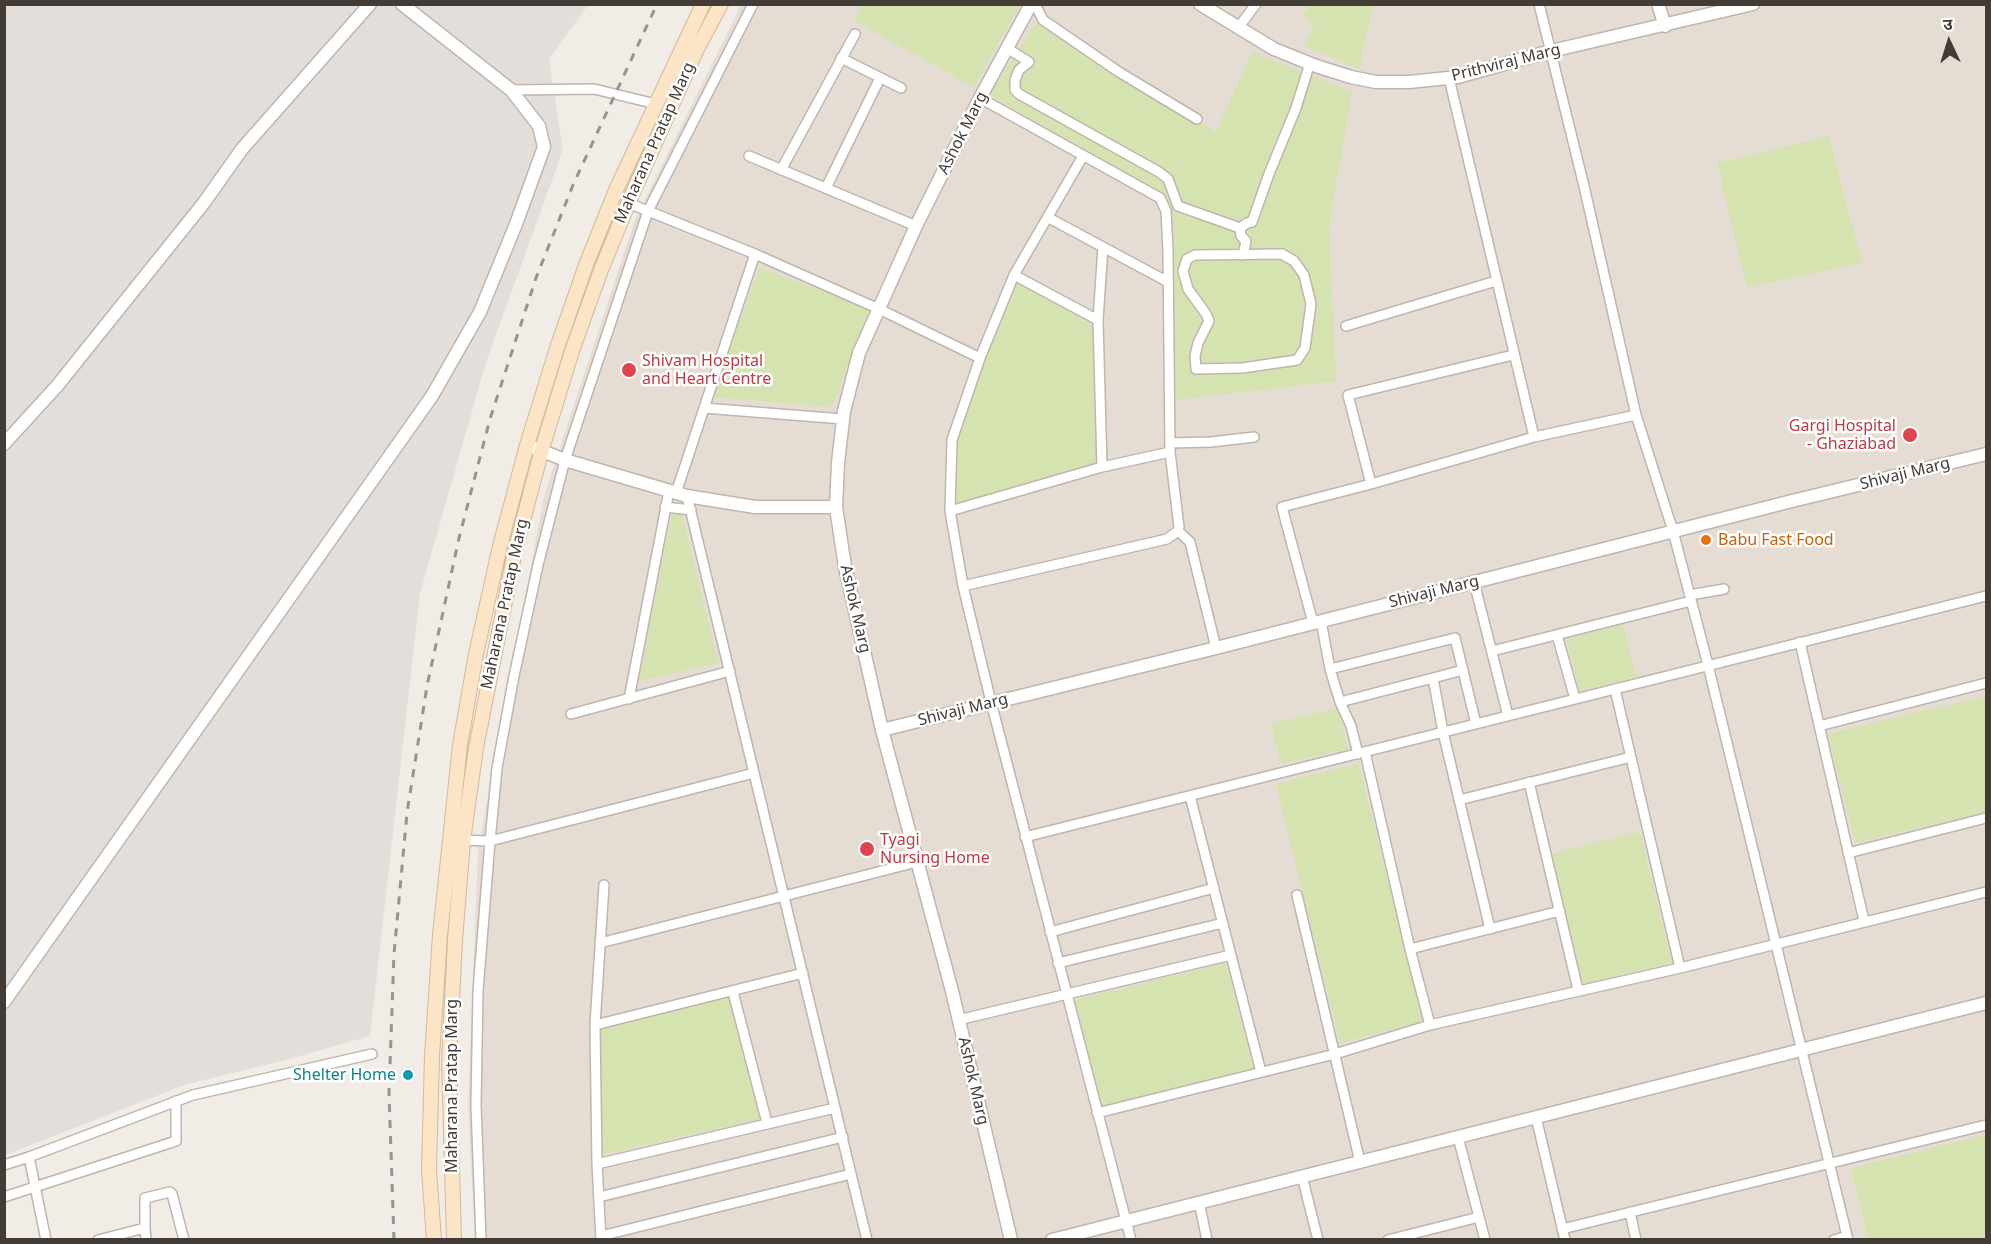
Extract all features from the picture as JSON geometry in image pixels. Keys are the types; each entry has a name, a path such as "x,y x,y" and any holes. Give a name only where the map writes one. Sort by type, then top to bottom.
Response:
{"main road":[{"name":"Maharana Pratap Marg","path":"454,1239 449,1060 455,940 456,840 460,745 476,654 500,546 527,445 557,348 586,265 616,190 703,4"},
{"name":"Maharana Pratap Marg","path":"434,1239 429,1170 432,1056 440,936 456,840 515,551 542,449 572,351 628,203 697,49 721,4"}],"street":[{"path":"4,444 57,386 203,204 242,149 370,4"},
{"path":"4,1002 432,396 480,312 516,224 544,147 539,126 511,90 402,4"},
{"path":"480,1239 476,1105 478,991 490,841 497,768 538,565 565,460 648,211 753,4"},
{"path":"1033,4 1043,20 1119,72 1197,119"},
{"name":"Ashok Marg","path":"1011,1239 958,1020 882,730 845,567 836,507 843,419 859,352 916,226 980,98 1033,4"},
{"name":"Prithviraj Marg","path":"1200,4 1274,49 1351,77 1376,82 1410,82 1449,78 1551,51 1753,4"},
{"path":"1238,28 1256,4"},
{"path":"1539,4 1635,416 1673,531 1691,598 1847,1238 1833,1239"},
{"path":"1658,4 1665,26"},
{"path":"781,170 855,34"},
{"path":"1007,48 1029,62 1019,70 1015,80 1019,94 1159,172 1168,179 1178,206 1240,228"},
{"path":"841,58 901,88"},
{"path":"1240,228 1252,222 1296,108 1310,63"},
{"path":"826,188 880,78"},
{"path":"1449,78 1534,437"},
{"path":"511,90 594,89 656,104"},
{"path":"963,586 1167,539 1178,531 1179,522 1170,448 1166,211 1160,198 980,98"},
{"path":"748,156 916,226"},
{"path":"1083,156 1014,275 980,358 952,440 950,511 963,586 991,702 1131,1239"},
{"path":"628,203 754,254 879,309 980,358"},
{"path":"1049,218 1168,282"},
{"path":"1240,228 1241,236 1246,241 1243,255"},
{"path":"1102,467 1098,320 1103,247"},
{"path":"629,699 665,507 677,493 754,254"},
{"path":"1282,254 1294,261 1304,275 1311,304 1305,348 1297,360 1242,368 1196,369 1195,356 1198,343 1209,321 1188,289 1183,271 1187,259 1195,255 1243,255 1282,254"},
{"path":"1014,275 1098,320"},
{"path":"1346,326 1496,281"},
{"path":"1371,484 1348,394 1513,355"},
{"path":"704,408 843,419"},
{"path":"1430,1025 1361,753 1340,702 1282,507 1534,437 1635,416"},
{"path":"950,511 1170,448 1254,437"},
{"path":"527,445 565,460 677,493 755,507 836,507"},
{"name":"Shivaji Marg","path":"882,730 1986,454"},
{"path":"677,493 691,510 867,1239"},
{"path":"665,507 691,510"},
{"path":"1178,531 1190,542 1216,648"},
{"path":"1474,582 1508,716"},
{"path":"1492,651 1724,589"},
{"path":"1025,837 1986,596"},
{"path":"1557,635 1575,699"},
{"path":"1330,669 1455,638 1476,724"},
{"path":"1800,642 1864,921"},
{"path":"1340,702 1463,670"},
{"path":"571,714 730,671"},
{"path":"1433,678 1443,732 1490,929"},
{"path":"1820,726 1986,683"},
{"path":"1615,689 1680,968"},
{"path":"1460,800 1631,757"},
{"path":"456,840 490,841 754,774"},
{"path":"1529,782 1578,990"},
{"path":"1190,796 1261,1072"},
{"path":"1848,852 1986,818"},
{"path":"600,943 917,862"},
{"path":"604,885 596,1025 597,1164 601,1238 851,1173"},
{"path":"1050,932 1214,888"},
{"path":"1097,1113 1335,1054 1430,1025 1680,968 1986,892"},
{"path":"1297,895 1360,1162"},
{"path":"1410,949 1560,911"},
{"path":"1058,963 1223,923"},
{"path":"958,1020 1231,955"},
{"path":"596,1025 803,973"},
{"path":"733,992 767,1124"},
{"path":"1052,1239 1986,1003"},
{"path":"4,1165 193,1095 372,1054"},
{"path":"4,1197 35,1189 176,1141 176,1101"},
{"path":"597,1164 836,1108"},
{"path":"1536,1117 1565,1239"},
{"path":"1562,1229 1986,1125"},
{"path":"599,1197 843,1137"},
{"path":"1458,1137 1485,1239"},
{"path":"28,1158 46,1239"},
{"path":"1302,1176 1318,1239"},
{"path":"146,1239 145,1198 170,1192 184,1239"},
{"path":"1199,1202 1207,1239"},
{"path":"1630,1212 1636,1239"},
{"path":"1388,1239 1479,1217"},
{"path":"98,1239 145,1228"}],"shaded area":[{"path":"5,5 588,5 549,59 563,150 486,362 420,593 370,1036 286,1060 187,1084 5,1155"},
{"path":"741,5 1986,5 1986,1239 475,1240 468,1107 478,850 544,496 635,220"}],"green space":[{"path":"863,5 1020,5 974,87 854,21"},
{"path":"1311,5 1373,5 1359,69 1303,45 1314,29 1303,14"},
{"path":"1038,21 1216,132 1252,52 1352,92 1329,225 1336,381 1176,400 1173,226 1169,205 1158,191 989,95"},
{"path":"1829,136 1862,263 1747,287 1717,163"},
{"path":"759,268 869,308 832,407 712,397"},
{"path":"1016,281 1093,326 1098,465 954,505 955,439 981,352"},
{"path":"673,509 682,514 718,663 639,681"},
{"path":"1623,625 1636,677 1580,691 1566,639"},
{"path":"1986,696 1986,812 1855,843 1828,734"},
{"path":"1338,708 1348,749 1281,764 1271,724"},
{"path":"1359,764 1423,1021 1340,1043 1276,784"},
{"path":"1640,832 1672,963 1583,984 1551,854"},
{"path":"1226,963 1253,1068 1102,1106 1075,1000"},
{"path":"728,997 760,1119 601,1155 601,1027"},
{"path":"1986,1135 1986,1239 1868,1239 1851,1168"}],"railway":[{"path":"394,1240 389,1093 394,954 407,813 427,686 459,538 490,419 536,278 573,185 657,4"}],"place":[{"name":"Shivam Hospital and Heart Centre","path":"629,370"},
{"name":"Gargi Hospital - Ghaziabad","path":"1910,435"},
{"name":"Babu Fast Food","path":"1706,540"},
{"name":"Tyagi Nursing Home","path":"867,849"},
{"name":"Shelter Home","path":"408,1075"}]}
